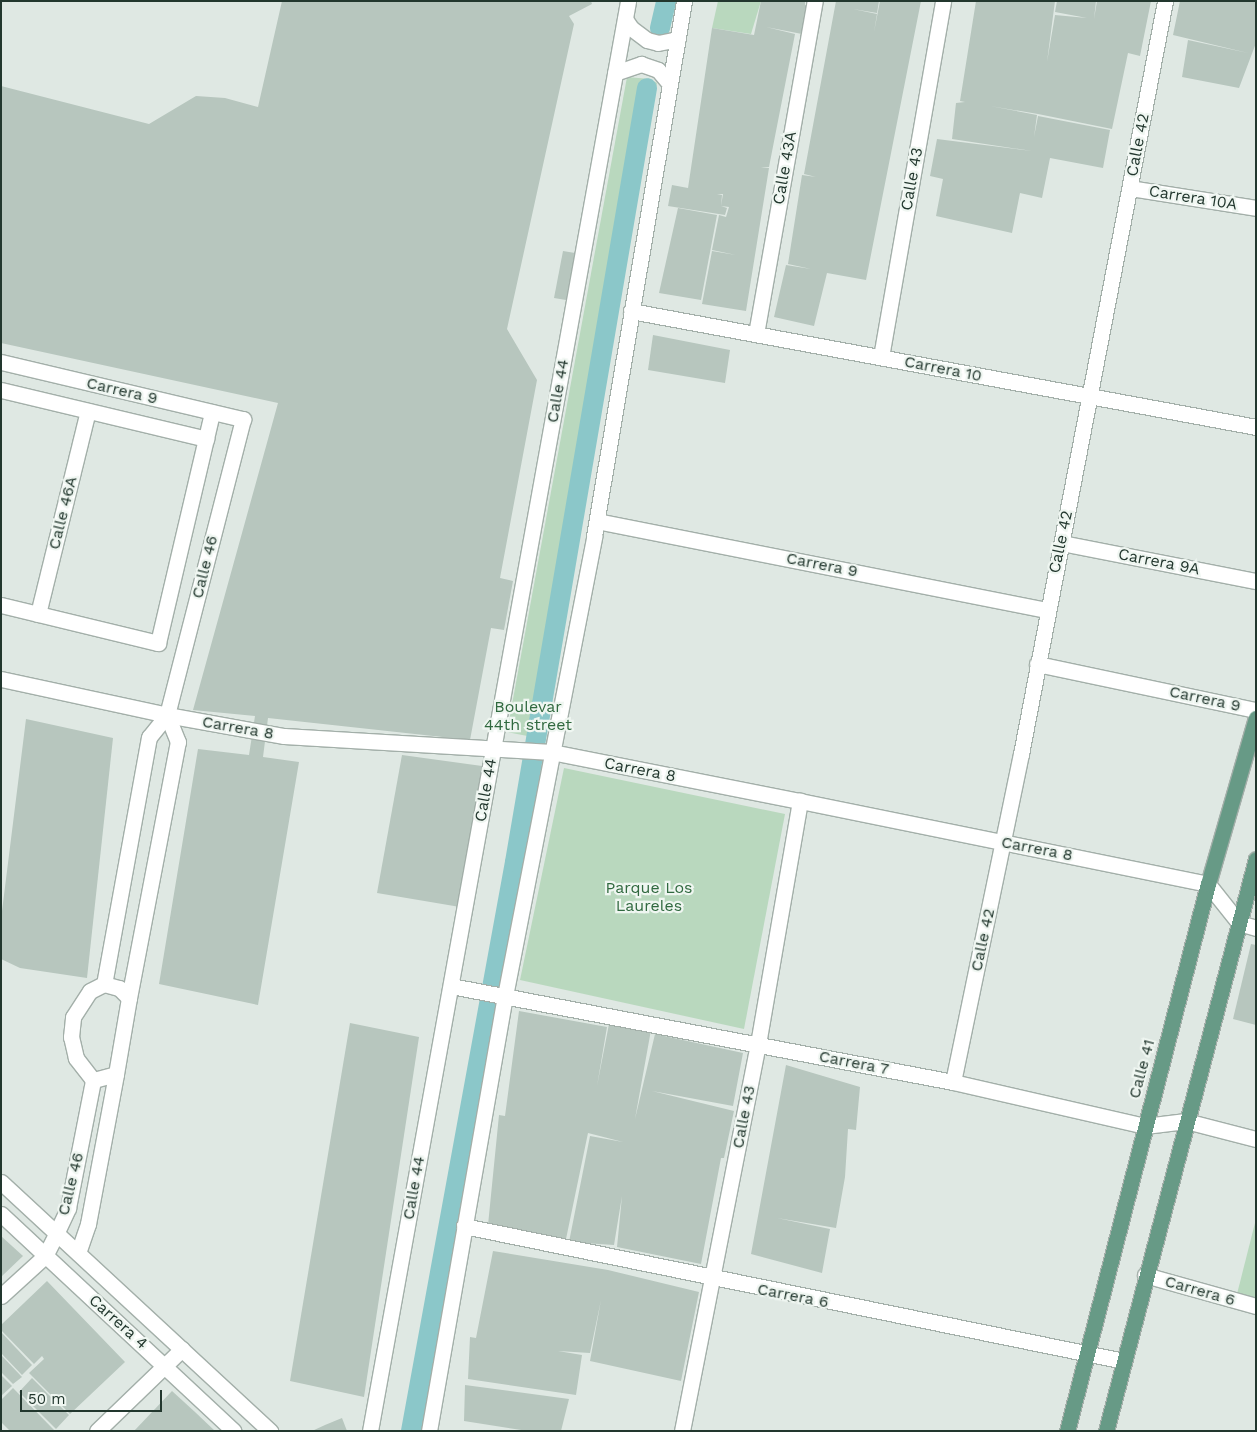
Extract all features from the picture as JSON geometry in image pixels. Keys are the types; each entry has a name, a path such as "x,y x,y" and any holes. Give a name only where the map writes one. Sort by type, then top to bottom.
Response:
{"main road":[{"name":"Calle 41","path":"1067,1431 1208,884 1256,718"},
{"path":"1106,1431 1145,1275 1256,858"}],"street":[{"name":"Calle 44","path":"370,1431 458,988 628,1"},
{"path":"429,1431 464,1226 500,995 546,752 597,521 684,1"},
{"name":"Calle 43A","path":"756,334 815,1"},
{"name":"Calle 43","path":"881,357 943,1"},
{"name":"Calle 42","path":"953,1082 1004,842 1165,1"},
{"path":"625,19 631,28 648,40 658,43 678,40"},
{"path":"616,73 640,64 658,70 669,83"},
{"name":"Carrera 10A","path":"1130,188 1256,208"},
{"name":"Carrera 10","path":"631,311 1256,427"},
{"name":"Carrera 9","path":"1,362 243,420"},
{"name":"Carrera 9","path":"1,390 206,439"},
{"name":"Calle 46A","path":"38,614 88,411"},
{"path":"1,605 158,642 212,412"},
{"name":"Calle 46","path":"104,984 149,737 167,715 243,420"},
{"name":"Carrera 9","path":"597,521 1047,610"},
{"name":"Carrera 9A","path":"1062,543 1256,581"},
{"name":"Carrera 9","path":"1037,664 1256,710"},
{"name":"Carrera 8","path":"1,679 167,715 284,736 546,752 800,801 1208,884"},
{"path":"129,998 178,742 167,715"},
{"name":"Calle 43","path":"682,1431 758,1044 800,801"},
{"path":"1208,884 1239,922 1256,928"},
{"path":"116,1074 93,1080 76,1058 72,1037 73,1017 90,991 104,984 118,988 129,998"},
{"name":"Carrera 7","path":"458,988 953,1082 1145,1126 1186,1121 1256,1139"},
{"name":"Calle 46","path":"78,1253 88,1224 129,998"},
{"name":"Calle 46","path":"1,1296 45,1256 68,1208 93,1080"},
{"path":"1,1182 270,1431"},
{"name":"Carrera 4","path":"1,1214 234,1431"},
{"name":"Carrera 6","path":"464,1226 712,1279 1124,1361"},
{"name":"Carrera 6","path":"1145,1275 1256,1306"},
{"path":"97,1431 182,1349"}],"green space":[{"path":"718,1 761,1 751,34 712,28"},
{"name":"Boulevar 44th street","path":"627,77 650,79 657,83 543,739 507,732"},
{"name":"Parque Los Laureles","path":"564,768 785,814 744,1029 520,980"},
{"path":"1256,1219 1256,1299 1237,1294"}],"building":[{"path":"282,1 591,1 592,4 569,16 574,24 507,329 537,380 500,578 513,581 504,630 491,628 470,740 268,718 263,757 299,762 258,1005 159,984 198,749 249,755 255,716 193,710 278,403 1,343 1,86 149,124 196,96 225,98 258,107"},
{"path":"761,1 805,1 805,5 808,6 802,34 766,27 795,34 769,167 761,167 769,168 746,311 702,304 712,251 736,255 712,250 719,215 726,217 729,207 721,206 727,208 725,215 668,206 672,185 688,188 712,28 754,35"},
{"path":"836,1 879,1 877,13 853,9 877,14 874,32 880,1 921,1 866,280 827,273 814,326 774,317 786,265 811,269 788,264 802,175 816,177 804,174"},
{"path":"976,1 1055,1 1047,62 1055,15 1087,18 1055,12 1057,1 1096,1 1094,19 1097,1 1151,1 1140,56 1128,53 1112,129 990,106 1037,115 1034,137 1038,116 1110,130 1103,168 1050,158 1042,198 1020,193 1012,233 936,216 943,179 930,176 937,139 1032,151 952,139 956,103 965,102 960,101"},
{"path":"1180,1 1256,1 1256,43 1239,88 1182,77 1188,40 1248,53 1173,35"},
{"path":"678,208 717,215 701,300 659,293"},
{"path":"563,251 575,253 566,300 554,298"},
{"path":"653,335 730,350 725,383 648,370"},
{"path":"26,719 113,738 87,978 20,968 1,959 1,919"},
{"path":"402,755 482,766 460,907 377,893"},
{"path":"1251,944 1256,945 1256,1025 1233,1019"},
{"path":"519,1011 607,1027 597,1086 609,1024 651,1030 635,1119 655,1034 743,1053 733,1106 652,1091 734,1111 724,1158 721,1158 701,1264 617,1247 622,1196 614,1245 569,1242 590,1136 623,1142 588,1133 566,1239 488,1225 499,1115 505,1116"},
{"path":"350,1023 419,1037 364,1397 290,1381"},
{"path":"786,1065 860,1087 856,1130 848,1129 845,1177 836,1228 777,1218 830,1229 822,1273 751,1254"},
{"path":"1,1236 23,1256 1,1277"},
{"path":"493,1251 608,1270 699,1292 681,1381 590,1361 601,1300 590,1353 558,1351 582,1355 576,1395 468,1379 470,1337 476,1338"},
{"path":"47,1281 125,1362 70,1414 29,1373 44,1359 42,1356 34,1364 1,1330 1,1325"},
{"path":"1,1332 32,1365 22,1375 1,1353"},
{"path":"1,1355 22,1377 13,1384 1,1372"},
{"path":"1,1375 12,1386 1,1396"},
{"path":"32,1378 69,1415 56,1429 19,1392"},
{"path":"465,1385 569,1399 561,1431 528,1431 464,1421"},
{"path":"13,1388 55,1431 10,1431 1,1422 1,1400"},
{"path":"172,1391 195,1412 215,1431 134,1431"},
{"path":"342,1418 347,1431 312,1431 325,1425"}],"waterway":[{"path":"660,28 666,1"},
{"path":"411,1431 515,862 647,88"}]}
